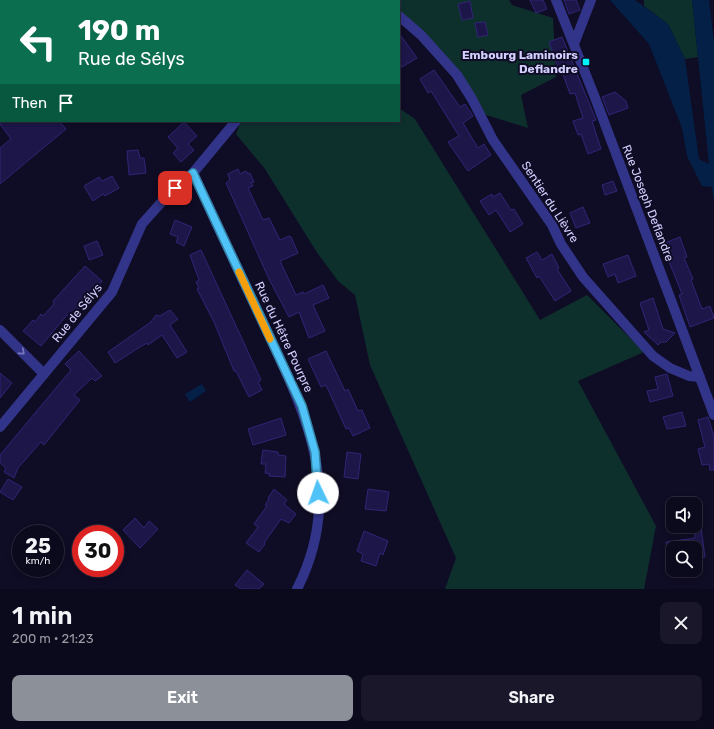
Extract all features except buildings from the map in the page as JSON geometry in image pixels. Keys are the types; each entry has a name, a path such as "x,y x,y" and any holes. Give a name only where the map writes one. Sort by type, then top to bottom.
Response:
{"street":[{"name":"Rue Joseph Deflandre","path":"556,0 714,415"},
{"path":"574,44 590,0"},
{"name":"Sentier du Lièvre","path":"400,17 421,35 457,75 472,99 493,140 552,225 561,244 583,277 653,356 670,368 689,376 700,377"},
{"name":"Rue de Sélys","path":"0,427 112,292 142,224 162,200 193,173 235,122"},
{"name":"Rue du Hêtre Pourpre","path":"193,173 299,401 315,452 319,516 313,549 297,589"},
{"path":"0,330 44,374"}],"green space":[{"path":"400,0 509,0 512,5 553,18 556,77 521,95 528,128 480,113 472,99 400,17"},
{"path":"644,0 692,0 698,57 685,59 668,24 644,6"},
{"path":"400,109 415,119 540,320 587,295 644,352 578,381 656,526 644,589 445,589 456,558 370,365 355,295 338,281 316,251 265,169 236,134 241,122 400,122"}],"water":[{"path":"610,0 635,0 668,24 685,59 699,159 709,164 692,0 709,0 714,42 714,202 712,187 702,186 687,156 682,128 649,44"},
{"path":"202,384 206,391 190,402 185,394"}],"slow traffic":[{"path":"239,272 270,339"}],"place":[{"name":"Embourg Laminoirs Deflandre","path":"586,62"}],"route":[{"path":"175,188 193,173 302,406 315,452 318,493"}]}
